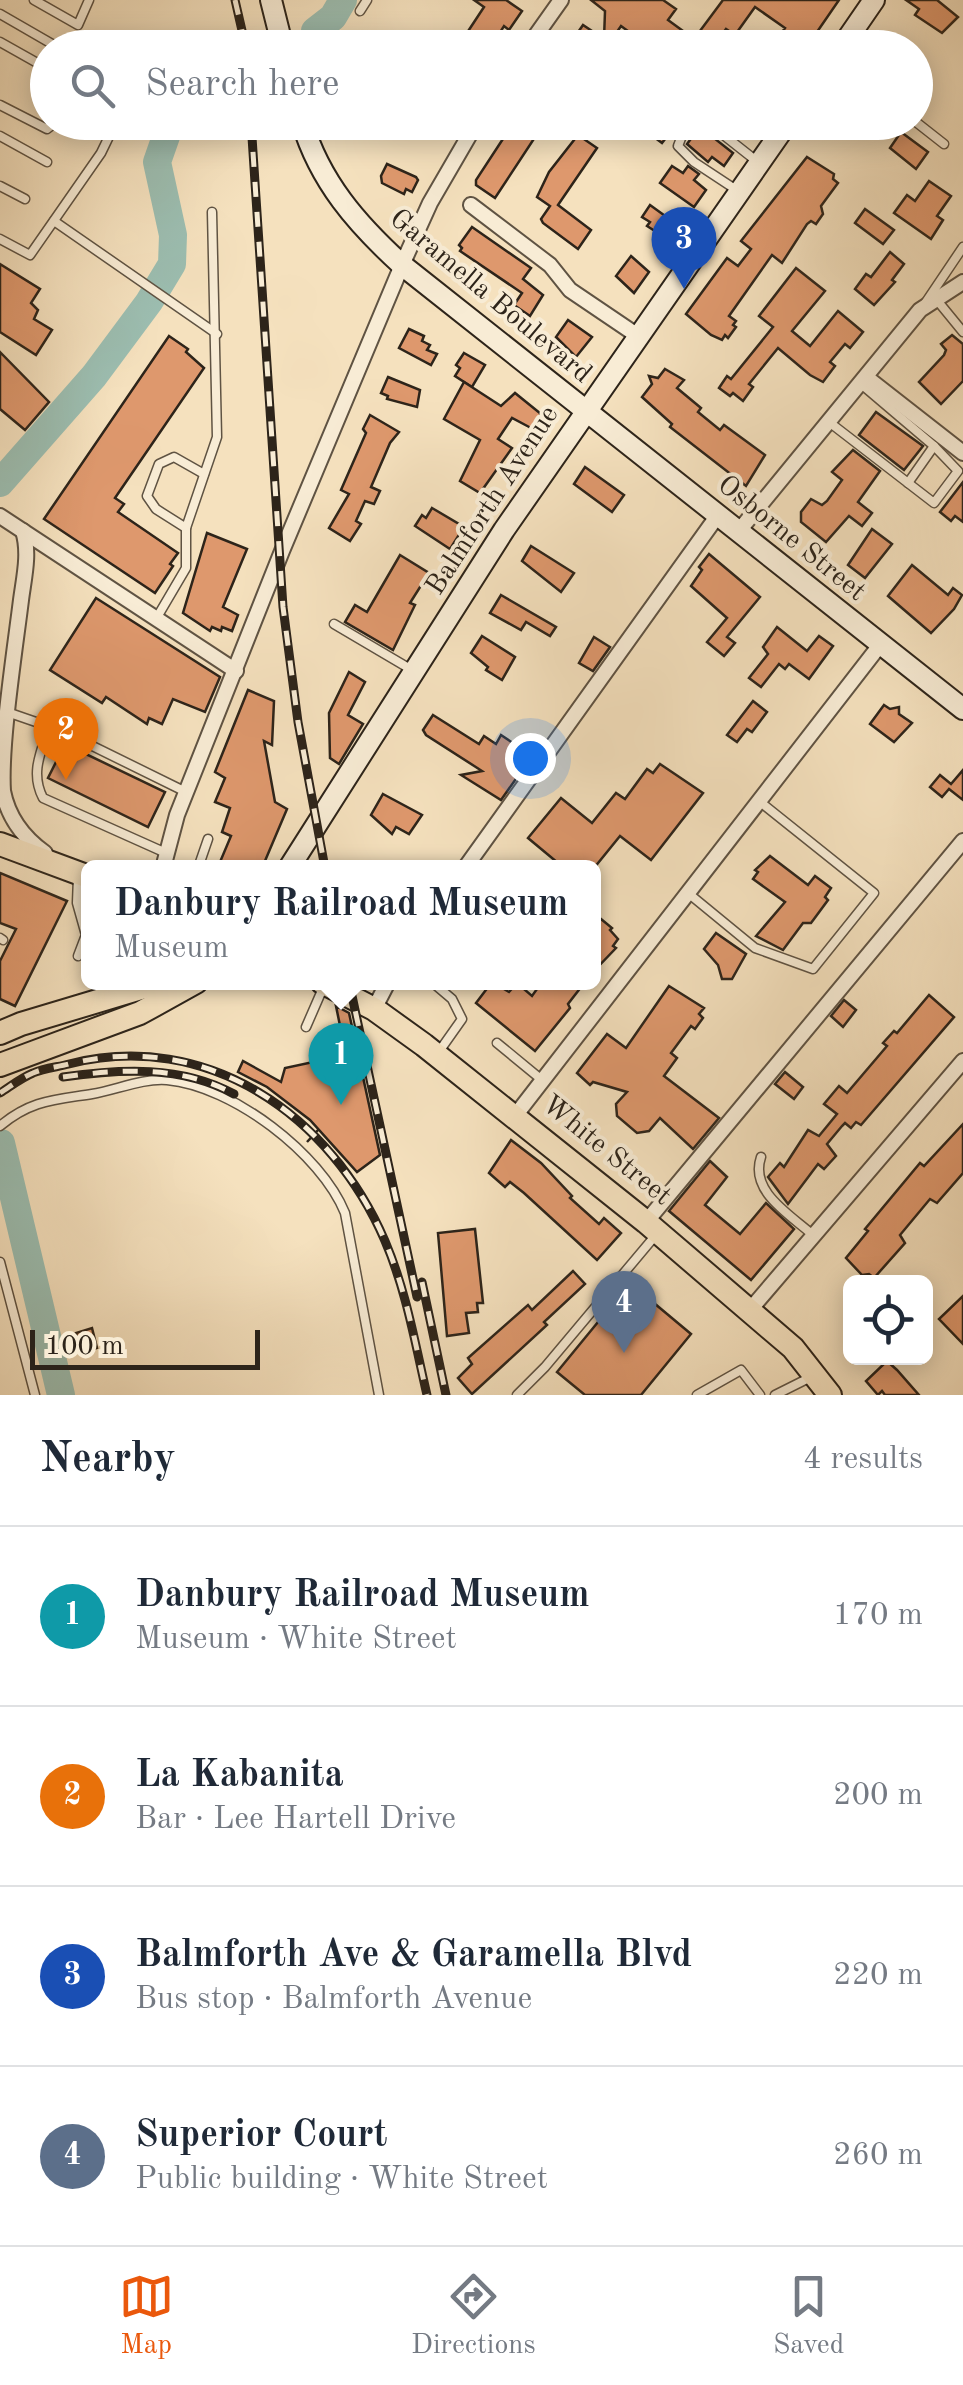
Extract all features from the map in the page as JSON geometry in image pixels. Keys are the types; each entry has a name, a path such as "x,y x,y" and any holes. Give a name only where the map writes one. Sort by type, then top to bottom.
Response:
{"main road":[{"path":"0,844 76,871"},
{"path":"104,1000 115,990"},
{"path":"0,1034 21,1024 136,990"},
{"path":"0,1065 140,1013 182,990"},
{"name":"White Street","path":"337,990 374,1009 437,1055 652,1227 793,1348 830,1395"}],"street":[{"path":"271,0 278,30"},
{"path":"539,30 561,0"},
{"path":"853,30 874,0"},
{"name":"Garamella Boulevard","path":"307,140 334,194 368,232 584,412"},
{"path":"165,860 186,792 282,550 402,264 467,140"},
{"name":"Balmforth Avenue","path":"295,860 504,530 775,140"},
{"path":"472,204 550,265 570,290 638,336"},
{"path":"738,532 920,310 963,282"},
{"path":"863,380 963,453"},
{"name":"Osborne Street","path":"584,412 963,710"},
{"path":"471,860 718,516"},
{"path":"11,524 236,671"},
{"path":"11,524 26,570 6,712 1,780 11,816 28,841 76,871"},
{"path":"515,1116 880,645"},
{"path":"652,1227 963,841"},
{"path":"374,1009 384,990"},
{"path":"750,1312 963,1061"}],"lane":[{"path":"34,0 78,24 89,0"},
{"path":"360,10 367,0"},
{"path":"0,14 30,31"},
{"path":"0,42 30,58"},
{"path":"0,104 30,120"},
{"path":"933,135 944,144"},
{"path":"0,136 47,162"},
{"path":"0,239 30,255 108,140"},
{"path":"680,140 678,146 694,162 739,192"},
{"path":"730,140 759,163"},
{"path":"0,186 25,199"},
{"path":"156,618 186,568 186,528 217,437 212,212"},
{"path":"54,221 217,334"},
{"path":"920,310 963,247"},
{"path":"936,299 963,332"},
{"path":"829,422 934,503 958,470 863,380"},
{"path":"908,483 934,446"},
{"path":"186,528 156,510 147,496 158,464 174,457 204,474"},
{"path":"334,624 416,672"},
{"path":"6,712 49,727 186,792"},
{"path":"49,727 35,772 43,798 165,860"},
{"path":"688,893 755,948 813,970 874,893 758,801"},
{"path":"201,860 208,839"},
{"path":"76,871 81,918"},
{"path":"78,956 81,948"},
{"path":"306,1028 320,990"},
{"path":"437,1055 462,1020 452,999 441,990"},
{"path":"497,1043 542,1080"},
{"path":"0,1126 39,1102 166,1080 192,1084 240,1106 300,1150 338,1195 345,1213 380,1395"},
{"path":"761,1158 757,1168 762,1189 814,1236"},
{"path":"517,1395 545,1367 652,1227"},
{"path":"0,1262 35,1395"},
{"path":"697,1395 740,1370 760,1395"},
{"path":"774,1395 815,1375"}],"path":[{"path":"300,1150 319,1129"}],"building":[{"path":"474,0 506,0 522,11 509,30 504,26 501,30 469,30 484,7"},
{"path":"591,0 663,0 676,9 668,20 682,30 626,30 621,26 618,30 604,30 605,11"},
{"path":"723,0 839,0 818,30 784,30 755,7 739,30 701,30"},
{"path":"906,0 937,0 958,17 942,33 915,15 919,9"},
{"path":"502,140 533,140 495,198 476,185"},
{"path":"574,140 585,140 597,148 558,205 591,230 578,249 541,219 550,206 537,197 549,172"},
{"path":"690,140 717,140 733,153 724,166 712,157 708,162 687,144"},
{"path":"896,140 912,140 928,152 916,169 890,148"},
{"path":"807,157 834,174 838,183 821,206 823,214 816,224 807,224 782,263 772,255 729,316 736,321 736,327 728,338 725,335 722,340 711,335 686,314 727,258 738,266 751,249 741,241"},
{"path":"387,164 416,177 412,192 406,189 404,194 382,183"},
{"path":"672,166 683,173 688,166 699,174 694,180 706,190 694,207 660,183"},
{"path":"929,181 951,196 937,216 943,220 931,239 894,213 907,195 915,201"},
{"path":"650,205 679,226 669,240 647,226 650,222 642,217"},
{"path":"865,209 894,230 883,244 855,223"},
{"path":"472,227 531,268 523,279 543,295 530,316 514,305 522,293 460,251 459,245"},
{"path":"890,252 904,264 892,280 895,282 874,305 855,289 866,274 871,277"},
{"path":"631,256 649,272 634,293 616,276"},
{"path":"0,264 40,289 31,303 38,310 34,319 52,330 36,355 0,332"},
{"path":"796,268 825,291 792,331 810,346 838,311 863,332 850,348 845,344 830,362 835,366 823,382 778,348 749,384 753,387 743,401 733,393 730,396 719,388 727,376 731,379 773,327 759,316"},
{"path":"568,320 592,337 576,357 556,337"},
{"path":"409,329 424,336 422,341 430,345 427,350 437,354 431,365 399,348"},
{"path":"952,335 963,344 963,381 941,404 919,382 944,355 946,350 941,344"},
{"path":"169,336 188,349 186,352 204,368 115,498 124,504 118,512 178,553 155,593 44,519"},
{"path":"0,352 49,402 25,430 0,409"},
{"path":"464,353 485,365 472,387 455,376 460,368 456,365"},
{"path":"665,369 684,380 677,388 701,408 698,412 720,430 724,425 765,455 746,486 670,427 672,424 642,397 652,384 649,376 658,378"},
{"path":"388,377 420,390 417,407 387,399 381,393"},
{"path":"464,382 501,406 515,393 541,414 531,428 512,418 498,439 512,448 480,493 460,481 480,440 444,419"},
{"path":"876,412 923,446 904,470 859,435"},
{"path":"370,415 399,432 390,443 371,487 380,491 374,504 365,501 356,521 361,524 350,541 329,528 349,494 341,490"},
{"path":"853,450 880,471 858,502 872,513 862,526 849,516 826,542 801,522 801,512 811,499 822,505 827,501 842,480 832,472"},
{"path":"585,467 624,495 612,512 574,484"},
{"path":"963,482 963,522 955,516 951,521 940,512"},
{"path":"432,508 464,527 450,549 415,526"},
{"path":"872,529 892,544 865,578 848,565"},
{"path":"207,533 247,549 223,607 238,615 232,631 212,627 210,631 183,613"},
{"path":"531,546 574,573 561,592 522,561"},
{"path":"709,554 760,597 727,637 735,643 724,656 707,642 727,618 691,586"},
{"path":"400,555 429,573 410,603 415,605 393,650 345,622 355,605 367,612"},
{"path":"912,565 948,595 953,588 962,595 931,633 888,596"},
{"path":"501,595 556,627 550,636 526,622 521,630 490,613"},
{"path":"96,598 220,677 205,712 173,699 162,724 149,718 147,724 106,697 102,703 50,670"},
{"path":"777,627 807,651 819,636 833,646 809,679 789,664 785,669 779,664 761,687 749,678 768,654 763,647"},
{"path":"482,636 515,657 502,680 471,653"},
{"path":"594,637 610,647 593,671 579,663"},
{"path":"349,672 365,682 348,715 363,724 339,764 330,758 329,713"},
{"path":"248,690 274,701 272,745 264,741 275,802 287,809 265,860 221,860 231,836 222,832 230,808 215,802 225,778 215,772"},
{"path":"753,701 767,712 752,732 747,729 737,742 727,735"},
{"path":"884,705 890,709 899,707 899,714 912,723 894,742 870,724"},
{"path":"433,715 479,744 484,736 496,744 501,735 532,756 501,800 461,775 482,771 426,735 423,730"},
{"path":"65,744 165,792 148,827 48,778"},
{"path":"660,764 703,793 651,860 620,836 600,860 554,860 528,838 561,798 592,823 616,793 625,799 647,769 653,773"},
{"path":"963,770 963,800 949,789 942,797 930,787 940,775 951,784"},
{"path":"383,794 422,815 409,834 396,827 392,834 371,815"},
{"path":"770,856 808,885 815,876 831,888 825,897 828,900 811,923 803,923 783,950 756,936 785,902 753,879 758,872 755,870"},
{"path":"0,873 67,901 15,1006 0,999 0,961 16,929 0,923"},
{"path":"601,919 618,939 613,946 616,948 601,964"},
{"path":"716,933 746,954 732,979 722,979 718,965 704,949"},
{"path":"669,986 704,1008 699,1014 703,1018 695,1029 691,1026 671,1053 677,1058 664,1076 719,1118 693,1149 660,1118 649,1131 637,1133 617,1116 616,1104 627,1092 593,1082 590,1085 577,1073 607,1034 626,1048"},
{"path":"486,990 525,990 532,996 536,990 579,990 568,1004 570,1008 535,1051 476,1003"},
{"path":"929,995 954,1017 861,1125 856,1122 851,1128 845,1123 842,1126 827,1144 836,1156 824,1169 818,1164 788,1204 768,1177 780,1163 784,1167 808,1130 819,1136 837,1114 824,1104 839,1086 847,1093 887,1046 883,1043 894,1031 897,1033"},
{"path":"844,1000 856,1010 843,1027 831,1016"},
{"path":"336,1006 349,1013 380,1155 357,1172 310,1120 267,1087 238,1072 243,1061 281,1082 285,1068 346,1055"},
{"path":"785,1072 803,1087 794,1099 775,1084"},
{"path":"963,1124 963,1173 937,1203 930,1199 900,1235 905,1243 877,1275 862,1275 846,1258 920,1163 924,1166"},
{"path":"511,1140 541,1163 570,1198 599,1224 604,1218 621,1233 597,1260 524,1193 510,1182 505,1187 489,1173"},
{"path":"710,1161 727,1177 705,1205 740,1234 766,1203 794,1229 751,1280 669,1211"},
{"path":"475,1229 483,1303 477,1303 478,1312 466,1313 469,1333 447,1336 438,1233"},
{"path":"573,1271 585,1284 472,1394 458,1378 472,1364 468,1358 528,1305 532,1310"},
{"path":"630,1283 691,1334 641,1395 585,1395 557,1372"},
{"path":"963,1296 963,1344 939,1319"},
{"path":"92,1328 97,1348 82,1353 76,1333"},
{"path":"883,1365 891,1365 919,1395 885,1395 882,1391 878,1395 866,1381"}],"waterway":[{"path":"316,30 333,17 343,0"},
{"path":"0,483 94,376 172,264 173,235 157,162 165,140"},
{"path":"1,1143 61,1395"}],"railway":[{"path":"235,0 242,30"},
{"path":"252,140 283,607 298,722 324,860"},
{"path":"351,990 417,1297"},
{"path":"0,1093 24,1077 69,1064 120,1056 169,1059 215,1071 258,1092 298,1120 332,1155 362,1196 385,1241 399,1278 427,1395"},
{"path":"63,1077 128,1071 172,1074 234,1094"},
{"path":"422,1282 446,1395"}],"place":[{"name":"Balmforth Ave & Garamella Blvd","path":"684,289"},
{"name":"La Kabanita","path":"66,780"},
{"name":"Danbury Railroad Museum","path":"341,1105"},
{"name":"Superior Court","path":"624,1353"}]}
